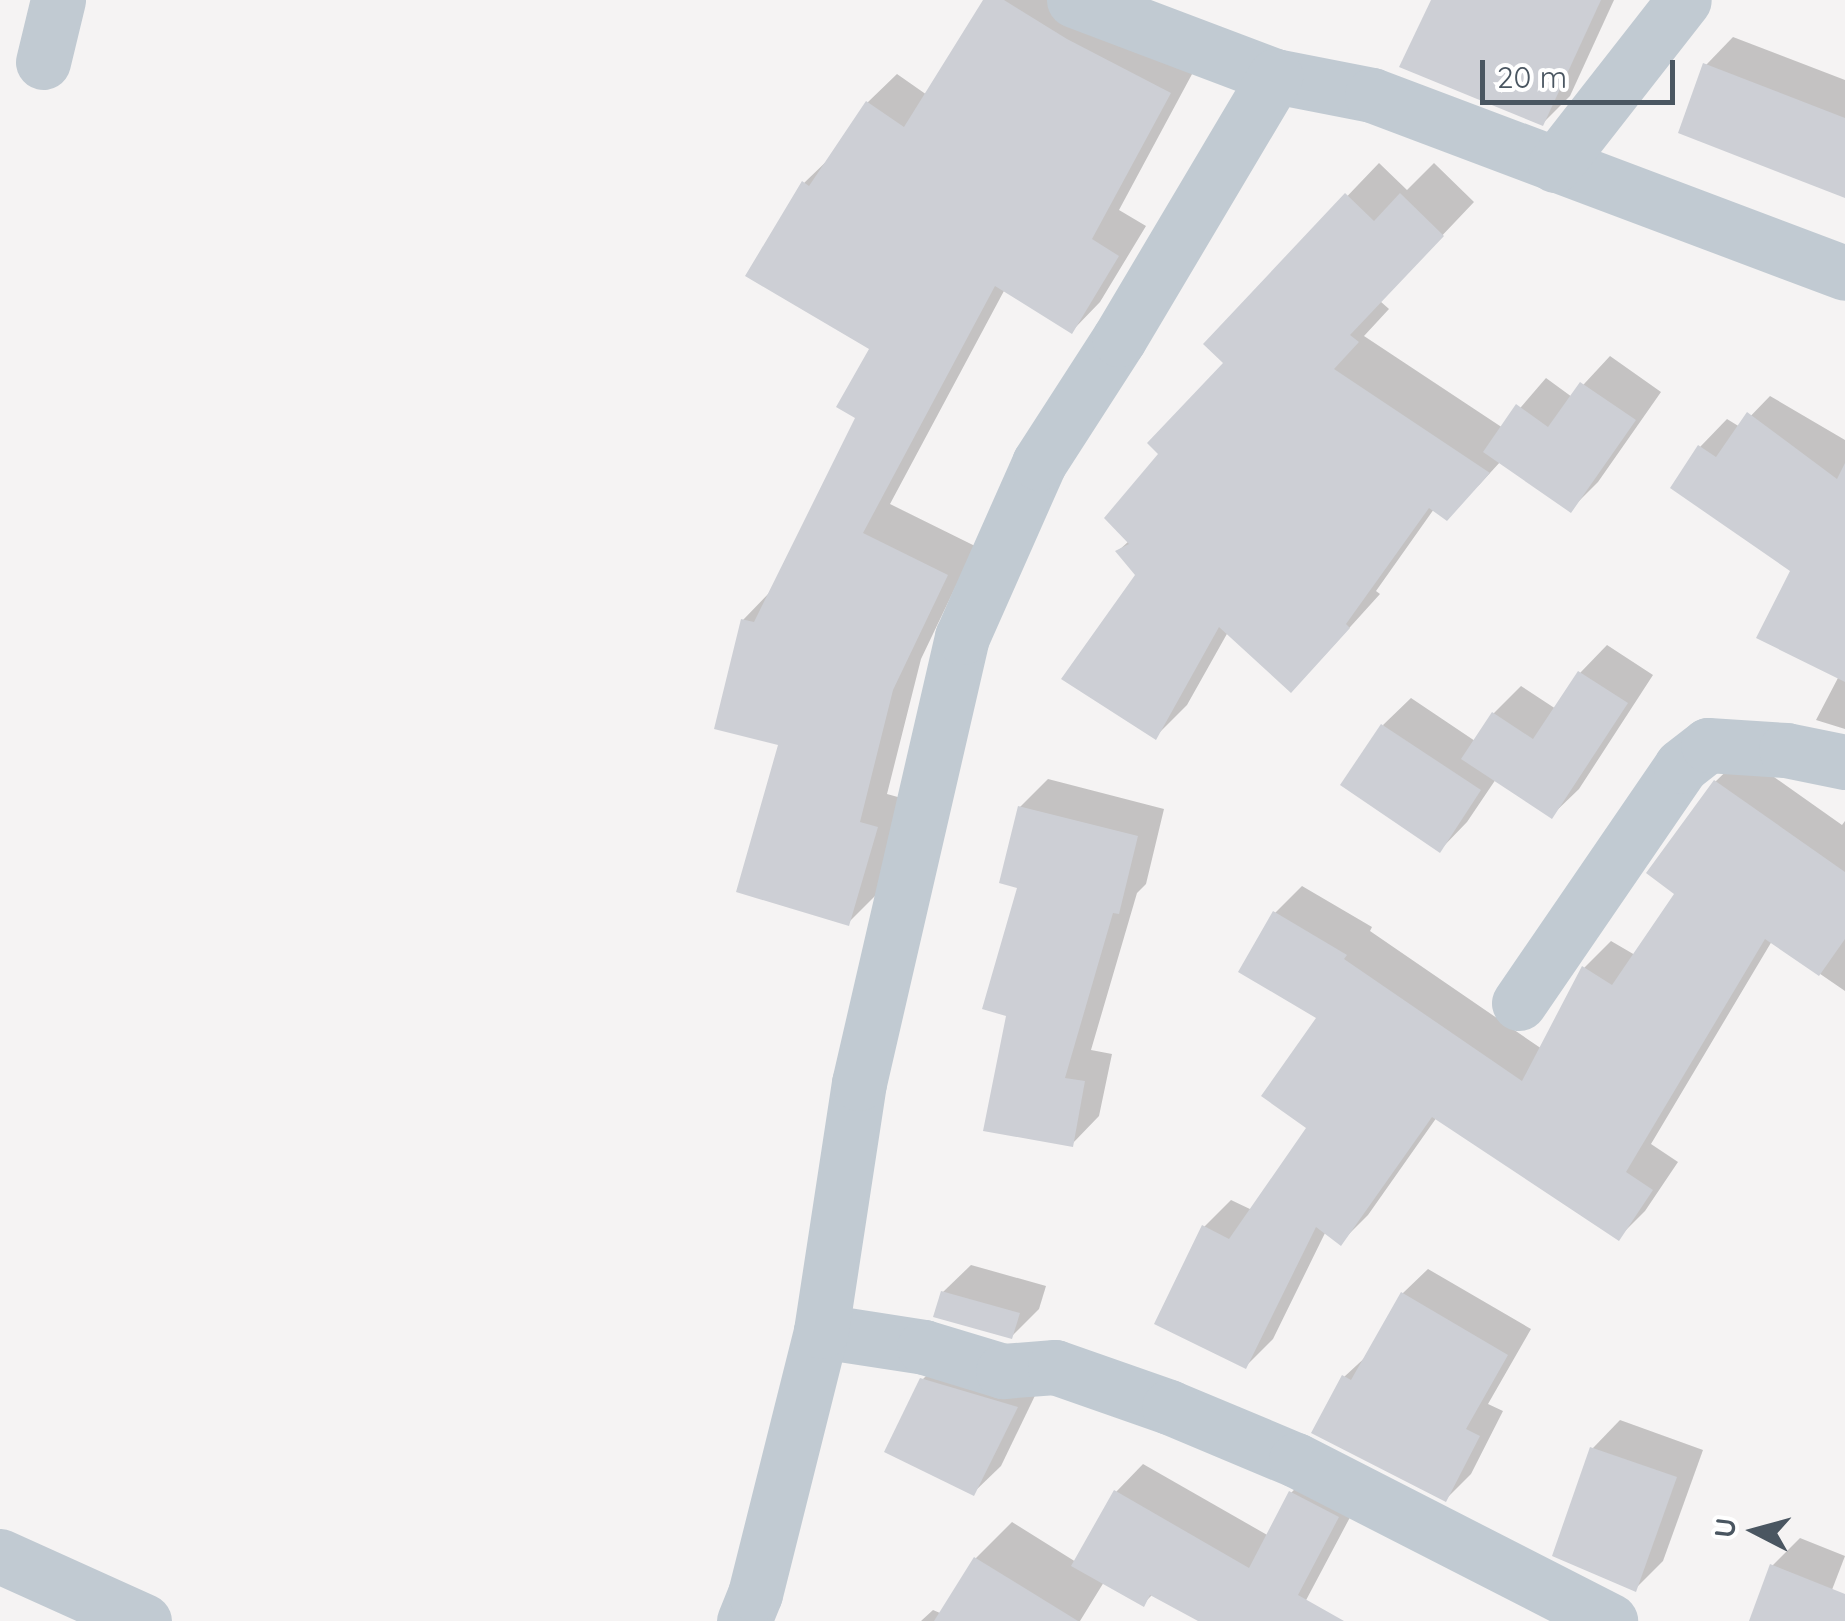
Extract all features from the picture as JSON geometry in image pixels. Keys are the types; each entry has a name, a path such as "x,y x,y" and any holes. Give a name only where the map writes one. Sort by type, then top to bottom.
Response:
{"street":[{"path":"43,62 58,0"},
{"path":"1074,0 1275,76 1372,96 1845,274"},
{"path":"1556,166 1684,0"},
{"path":"744,1621 755,1594 821,1331 859,1082 917,822 972,609 1039,463 1119,339 1275,76"},
{"path":"1519,1003 1682,766 1708,745 1786,750 1845,762"},
{"path":"821,1331 924,1348 1003,1371 1055,1367 1169,1407 1296,1460 1610,1621"},
{"path":"0,1556 144,1621"}],"building":[{"path":"983,0 1004,0 1067,39 1171,93 1092,239 1119,256 1072,334 995,286 863,533 948,575 893,690 860,822 878,827 849,926 736,892 778,745 714,729 741,619 754,622 855,418 836,407 869,349 745,276 802,181 809,186 866,101 904,127"},
{"path":"1431,0 1601,0 1543,126 1399,67"},
{"path":"1703,63 1845,118 1845,198 1678,133"},
{"path":"1345,193 1374,221 1400,193 1444,236 1350,335 1359,342 1334,369 1490,473 1447,521 1429,508 1346,624 1350,628 1291,693 1219,627 1156,740 1061,679 1135,575 1115,551 1129,544 1104,518 1158,454 1147,443 1223,363 1203,344"},
{"path":"1580,382 1636,420 1571,513 1483,452 1516,404 1548,427"},
{"path":"1747,412 1837,479 1845,463 1845,682 1756,638 1790,571 1670,488 1698,445 1716,457"},
{"path":"1578,671 1628,703 1552,819 1461,759 1492,712 1533,739"},
{"path":"1381,724 1481,790 1440,853 1340,785"},
{"path":"1714,780 1845,872 1845,939 1819,976 1765,939 1626,1172 1653,1190 1619,1241 1432,1117 1341,1246 1316,1227 1246,1369 1154,1324 1202,1225 1229,1239 1306,1128 1261,1096 1316,1018 1238,972 1273,911 1347,955 1344,959 1522,1081 1582,966 1612,985 1674,894 1646,873"},
{"path":"1018,806 1138,836 1119,914 1113,913 1065,1078 1085,1081 1073,1147 983,1131 1006,1016 982,1009 1017,888 999,883"},
{"path":"941,1291 1020,1313 1012,1339 933,1317"},
{"path":"1401,1292 1508,1355 1466,1429 1480,1436 1446,1502 1311,1433 1342,1375 1351,1380"},
{"path":"920,1378 1018,1407 974,1496 884,1452"},
{"path":"1590,1447 1677,1477 1636,1592 1552,1556"},
{"path":"1114,1490 1249,1568 1289,1491 1339,1517 1298,1595 1344,1621 1198,1621 1150,1595 1144,1607 1071,1566"},
{"path":"974,1557 1078,1621 934,1621"},
{"path":"1770,1564 1845,1594 1845,1621 1749,1621"}]}
